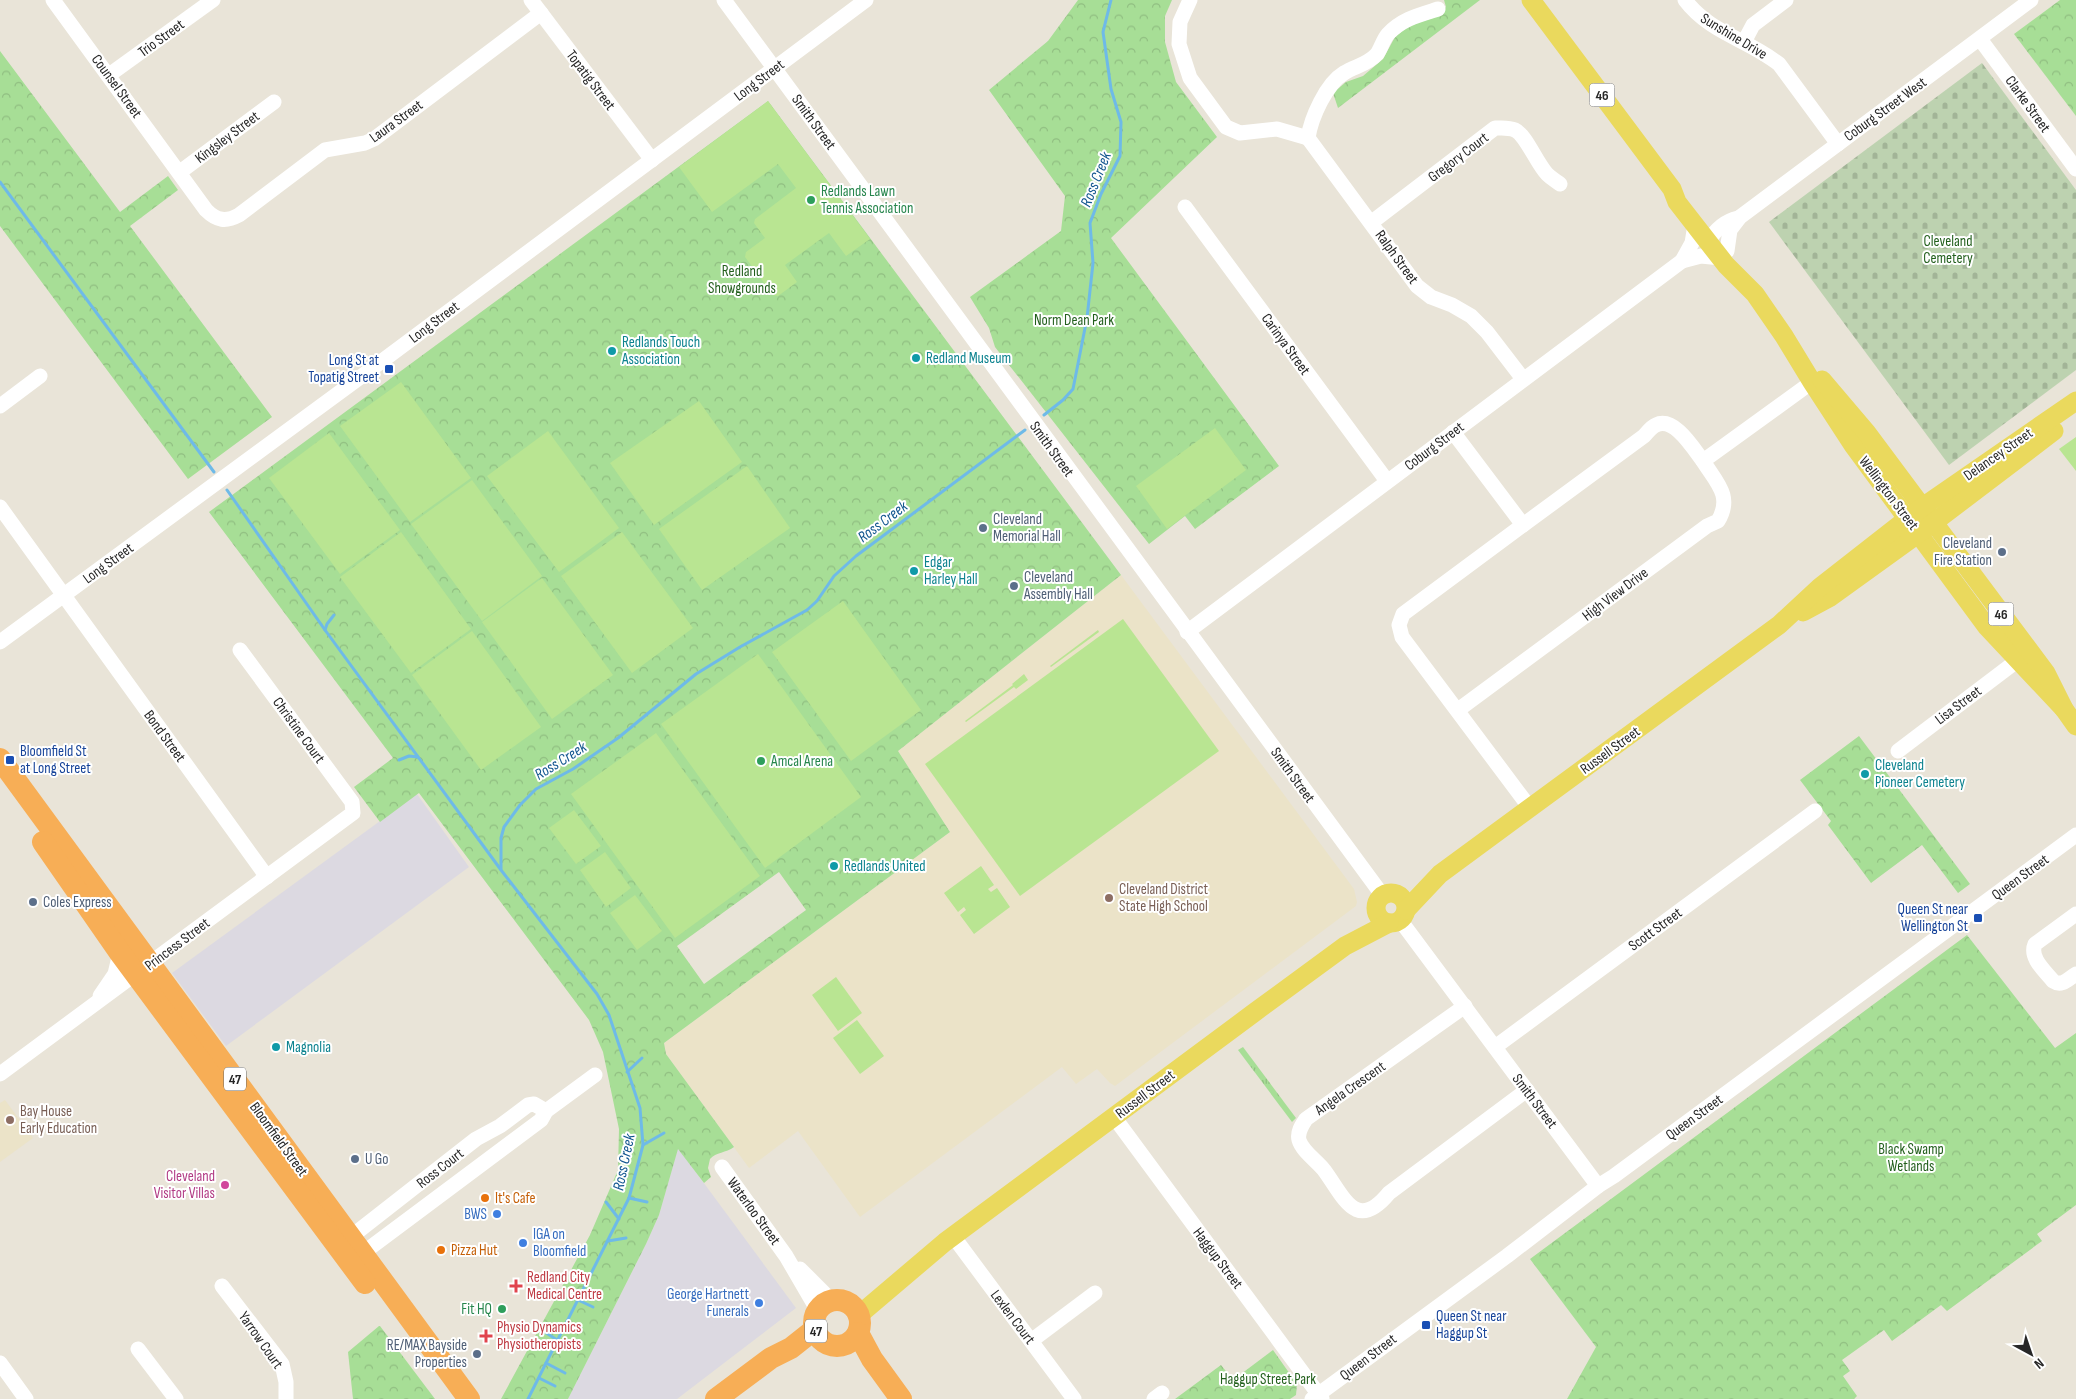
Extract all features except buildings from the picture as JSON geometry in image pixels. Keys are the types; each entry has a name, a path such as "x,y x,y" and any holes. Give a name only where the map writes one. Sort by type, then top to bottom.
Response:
{"highway":[{"name":"Bloomfield Street","path":"0,759 143,968 351,1250 469,1399"},
{"name":"Bloomfield Street","path":"0,783 120,953 143,968"},
{"name":"Bloomfield Street","path":"351,1250 451,1399"},
{"name":"Russell Street","path":"716,1399 771,1358 837,1323"},
{"name":"Russell Street","path":"737,1399 766,1377 798,1357 837,1323"},
{"name":"Waterloo Street","path":"837,1323 858,1364 884,1399"},
{"name":"Waterloo Street","path":"837,1323 872,1359 901,1399"}],"main road":[{"name":"Wellington Street","path":"1531,0 1672,189 1677,202 1695,225 1711,238"},
{"name":"Wellington Street","path":"1672,189 1683,196 1711,238 1755,294 1853,445 1920,520 2046,673 2064,709"},
{"name":"Wellington Street","path":"1784,336 1867,433 1987,627 2064,709 2076,726"},
{"name":"Delancey Street","path":"1920,520 2076,402"},
{"name":"Delancey Street","path":"1920,520 2076,412"},
{"name":"Russell Street","path":"837,1323 1345,946 1392,908 1779,625 1820,587 1920,520"}],"street":[{"name":"Counsel Street","path":"53,0 180,172"},
{"name":"Trio Street","path":"109,76 213,0"},
{"name":"Topatig Street","path":"531,0 652,160"},
{"name":"Smith Street","path":"724,0 1187,632 1598,1186"},
{"name":"Long Street","path":"0,642 866,0"},
{"path":"1190,0 1180,22 1179,44 1190,78 1226,127 1240,133 1277,129 1308,138 1310,125 1328,89 1343,73 1363,65 1377,54 1387,35 1407,19 1438,9"},
{"name":"Sunshine Drive","path":"1685,0 1703,20 1714,28 1767,54 1778,64 1838,144"},
{"path":"1744,42 1753,25 1786,0"},
{"name":"Coburg Street West","path":"1724,254 1730,230 1740,217 2031,0"},
{"name":"Laura Street","path":"180,172 212,216 220,220 230,220 325,150 365,143 374,139 541,14"},
{"name":"Clarke Street","path":"1980,39 2076,169"},
{"name":"Kingsley Street","path":"180,172 274,102"},
{"name":"Gregory Court","path":"1372,222 1495,128 1516,130 1524,138 1531,153 1547,174 1560,184"},
{"name":"Ralph Street","path":"1308,138 1372,222 1417,286 1431,297 1452,305 1471,316 1487,332 1523,379"},
{"name":"Carinya Street","path":"1186,207 1387,481"},
{"name":"Coburg Street West","path":"1711,238 1730,220 1740,217"},
{"name":"Coburg Street","path":"1682,261 1692,243 1695,225"},
{"name":"Coburg Street","path":"1187,632 1682,261 1701,256 1724,254"},
{"path":"0,406 40,376"},
{"path":"1703,461 1812,382"},
{"name":"High View Drive","path":"1458,710 1707,526 1718,521 1726,504 1724,494 1703,461 1676,427 1664,423 1655,425 1644,436 1403,614 1399,626 1402,636 1530,808"},
{"path":"1453,432 1523,525"},
{"name":"Bond Street","path":"0,507 267,877"},
{"name":"Christine Court","path":"240,650 352,802 353,813"},
{"name":"Lisa Street","path":"1898,751 2018,660"},
{"name":"Scott Street","path":"1495,1047 1815,812"},
{"name":"Princess Street","path":"0,1074 353,813"},
{"name":"Queen Street","path":"1318,1397 1598,1186 2076,836"},
{"path":"2076,914 2035,944 2032,950 2033,955 2057,984 2063,983 2076,974"},
{"path":"93,1005 115,974 120,953"},
{"name":"Angela Crescent","path":"1464,1006 1306,1119 1300,1129 1299,1138 1302,1146 1340,1191 1345,1201 1356,1210 1364,1212 1374,1209 1389,1194 1527,1090"},
{"name":"Ross Court","path":"351,1250 490,1158 541,1120 546,1111 595,1075"},
{"name":"Ross Court","path":"351,1250 476,1139 500,1126 528,1106 534,1104 546,1111"},
{"name":"Haggup Street","path":"1114,1117 1318,1397"},
{"path":"476,1139 490,1158"},
{"name":"Waterloo Street","path":"722,1167 837,1323"},
{"name":"Lexlen Court","path":"949,1239 1031,1341 1074,1399"},
{"name":"Yarrow Court","path":"222,1286 282,1364 286,1382 286,1399"},
{"path":"1031,1341 1095,1293"},
{"path":"138,1349 176,1399"},
{"path":"0,1363 26,1399"}],"shaded area":[{"name":"Cleveland District State High School","path":"1121,575 1354,889 1356,906 1115,1086 1097,1069 1076,1084 1062,1067 860,1217 798,1131 749,1168 666,1054 664,1043 950,832 898,751"},
{"path":"417,794 469,867 226,1046 172,973"},
{"name":"Bay House Early Education","path":"5,1100 33,1138 0,1162 0,1103"},
{"path":"678,1148 796,1308 677,1399 568,1399 659,1215"}],"green space":[{"name":"Norm Dean Park","path":"1078,0 1172,0 1165,16 1165,42 1176,82 1217,137 1111,238 1279,466 1195,529 1185,516 1149,544 995,347 989,328 970,297 1061,231 1065,196 989,90 1048,41"},
{"path":"1444,0 1480,0 1338,108 1333,93 1346,82 1363,76 1383,59 1395,37 1410,25 1433,18 1446,7"},
{"path":"2060,0 2076,0 2076,116 2014,34"},
{"path":"0,51 120,212 168,176 178,190 130,226 272,417 188,479 0,226"},
{"name":"Cleveland Cemetery","path":"1982,63 2076,190 2076,370 1949,465 1769,222"},
{"name":"Redland Showgrounds","path":"768,101 1121,575 898,751 950,832 664,1043 666,1054 734,1147 710,1159 708,1168 711,1177 704,1183 678,1149 659,1215 568,1399 501,1399 590,1235 618,1170 619,1129 603,1052 589,1020 419,793 380,822 354,787 393,758 209,512","holes":["779,872 806,910 704,984 677,946"]},
{"name":"Redlands Lawn Tennis Association","path":"768,101 870,239 846,256 829,233 785,265 797,282 778,296 773,295 745,257 746,252 765,238 754,223 755,219 796,188 778,164 712,212 679,167"},
{"path":"401,382 471,478 410,522 340,426"},
{"path":"699,401 742,462 654,525 610,463"},
{"path":"1215,428 1246,470 1167,529 1136,486"},
{"path":"548,431 619,528 559,572 487,476"},
{"path":"329,433 400,530 340,574 269,478"},
{"path":"2076,437 2076,471 2059,449"},
{"path":"747,466 790,528 702,590 659,529"},
{"path":"472,480 542,576 482,621 411,524"},
{"path":"401,532 471,629 411,673 340,577"},
{"path":"622,532 693,628 632,673 561,576"},
{"path":"542,578 613,675 552,719 482,622"},
{"path":"843,601 921,710 851,761 772,652"},
{"path":"1123,619 1219,751 1020,896 925,764"},
{"path":"1098,630 1099,632 1050,666"},
{"path":"472,631 541,727 481,770 412,675"},
{"name":"Amcal Arena","path":"758,654 861,797 765,868 661,724"},
{"path":"1024,674 1028,680 1016,689 1014,687 965,721 1013,685"},
{"path":"656,733 760,876 675,938 571,794"},
{"path":"1859,736 1970,884 1958,893 1922,845 1871,883 1828,825 1831,821 1800,780"},
{"path":"574,810 601,846 576,864 549,828"},
{"path":"605,852 631,888 606,907 580,870"},
{"path":"981,866 994,885 988,889 991,892 997,888 1010,907 974,934 960,915 966,910 964,907 958,912 944,893"},
{"path":"635,895 662,931 637,950 610,913"},
{"name":"Black Swamp Wetlands","path":"1967,935 2055,1048 2076,1033 2076,1205 2037,1234 2042,1241 1947,1311 1941,1305 1892,1341 1884,1330 1842,1360 1850,1371 1843,1376 1857,1396 1854,1399 1567,1399 1596,1347 1530,1259"},
{"path":"836,977 862,1013 838,1031 812,995"},
{"path":"857,1020 884,1056 860,1074 833,1038"},
{"path":"1243,1047 1296,1118 1292,1122 1238,1050"},
{"path":"379,1326 435,1399 353,1399 348,1352"},
{"name":"Haggup Street Park","path":"1273,1350 1297,1384 1296,1395 1290,1399 1175,1399 1221,1365 1233,1380"}],"waterway":[{"name":"Ross Creek","path":"1044,415 1063,400 1073,389 1087,318 1093,263 1090,223 1101,194 1120,156 1121,122 1111,89 1103,32 1111,0"},
{"path":"0,182 214,472"},
{"name":"Ross Creek","path":"501,869 501,838 504,827 520,805 536,789 573,769 618,738 696,674 807,610 817,601 834,576 856,556 1025,430"},
{"name":"Ross Creek","path":"227,490 325,630 501,870 597,994 609,1015 640,1108 643,1145 629,1198 528,1399"},
{"path":"325,630 334,615"},
{"path":"399,760 409,756 418,757"},
{"path":"627,1072 642,1058"},
{"path":"643,1145 664,1133"},
{"path":"629,1198 647,1202"},
{"path":"606,1202 619,1219"},
{"path":"608,1241 626,1238"},
{"path":"578,1300 593,1307"},
{"path":"542,1330 557,1340"},
{"path":"546,1363 565,1373"},
{"path":"539,1378 555,1386"}],"place":[{"name":"Redlands Lawn Tennis Association","path":"811,200"},
{"name":"Redlands Touch Association","path":"612,351"},
{"name":"Redland Museum","path":"916,358"},
{"name":"Long St at Topatig Street","path":"389,369"},
{"name":"Cleveland Memorial Hall","path":"983,528"},
{"name":"Cleveland Fire Station","path":"2002,552"},
{"name":"Edgar Harley Hall","path":"914,571"},
{"name":"Cleveland Assembly Hall","path":"1014,586"},
{"name":"Bloomfield St at Long Street","path":"10,760"},
{"name":"Amcal Arena","path":"761,761"},
{"name":"Cleveland Pioneer Cemetery","path":"1865,774"},
{"name":"Redlands United","path":"834,866"},
{"name":"Cleveland District State High School","path":"1109,898"},
{"name":"Coles Express","path":"33,902"},
{"name":"Queen St near Wellington St","path":"1978,918"},
{"name":"Magnolia","path":"276,1047"},
{"name":"Bay House Early Education","path":"10,1120"},
{"name":"U Go","path":"355,1159"},
{"name":"Cleveland Visitor Villas","path":"225,1185"},
{"name":"It's Cafe","path":"485,1198"},
{"name":"BWS","path":"497,1214"},
{"name":"IGA on Bloomfield","path":"523,1243"},
{"name":"Pizza Hut","path":"441,1250"},
{"name":"Redland City Medical Centre","path":"516,1286"},
{"name":"George Hartnett Funerals","path":"759,1303"},
{"name":"Fit HQ","path":"502,1309"},
{"name":"Queen St near Haggup St","path":"1426,1325"},
{"name":"Physio Dynamics Physiotheropists","path":"486,1336"},
{"name":"RE/MAX Bayside Properties","path":"477,1354"}]}
